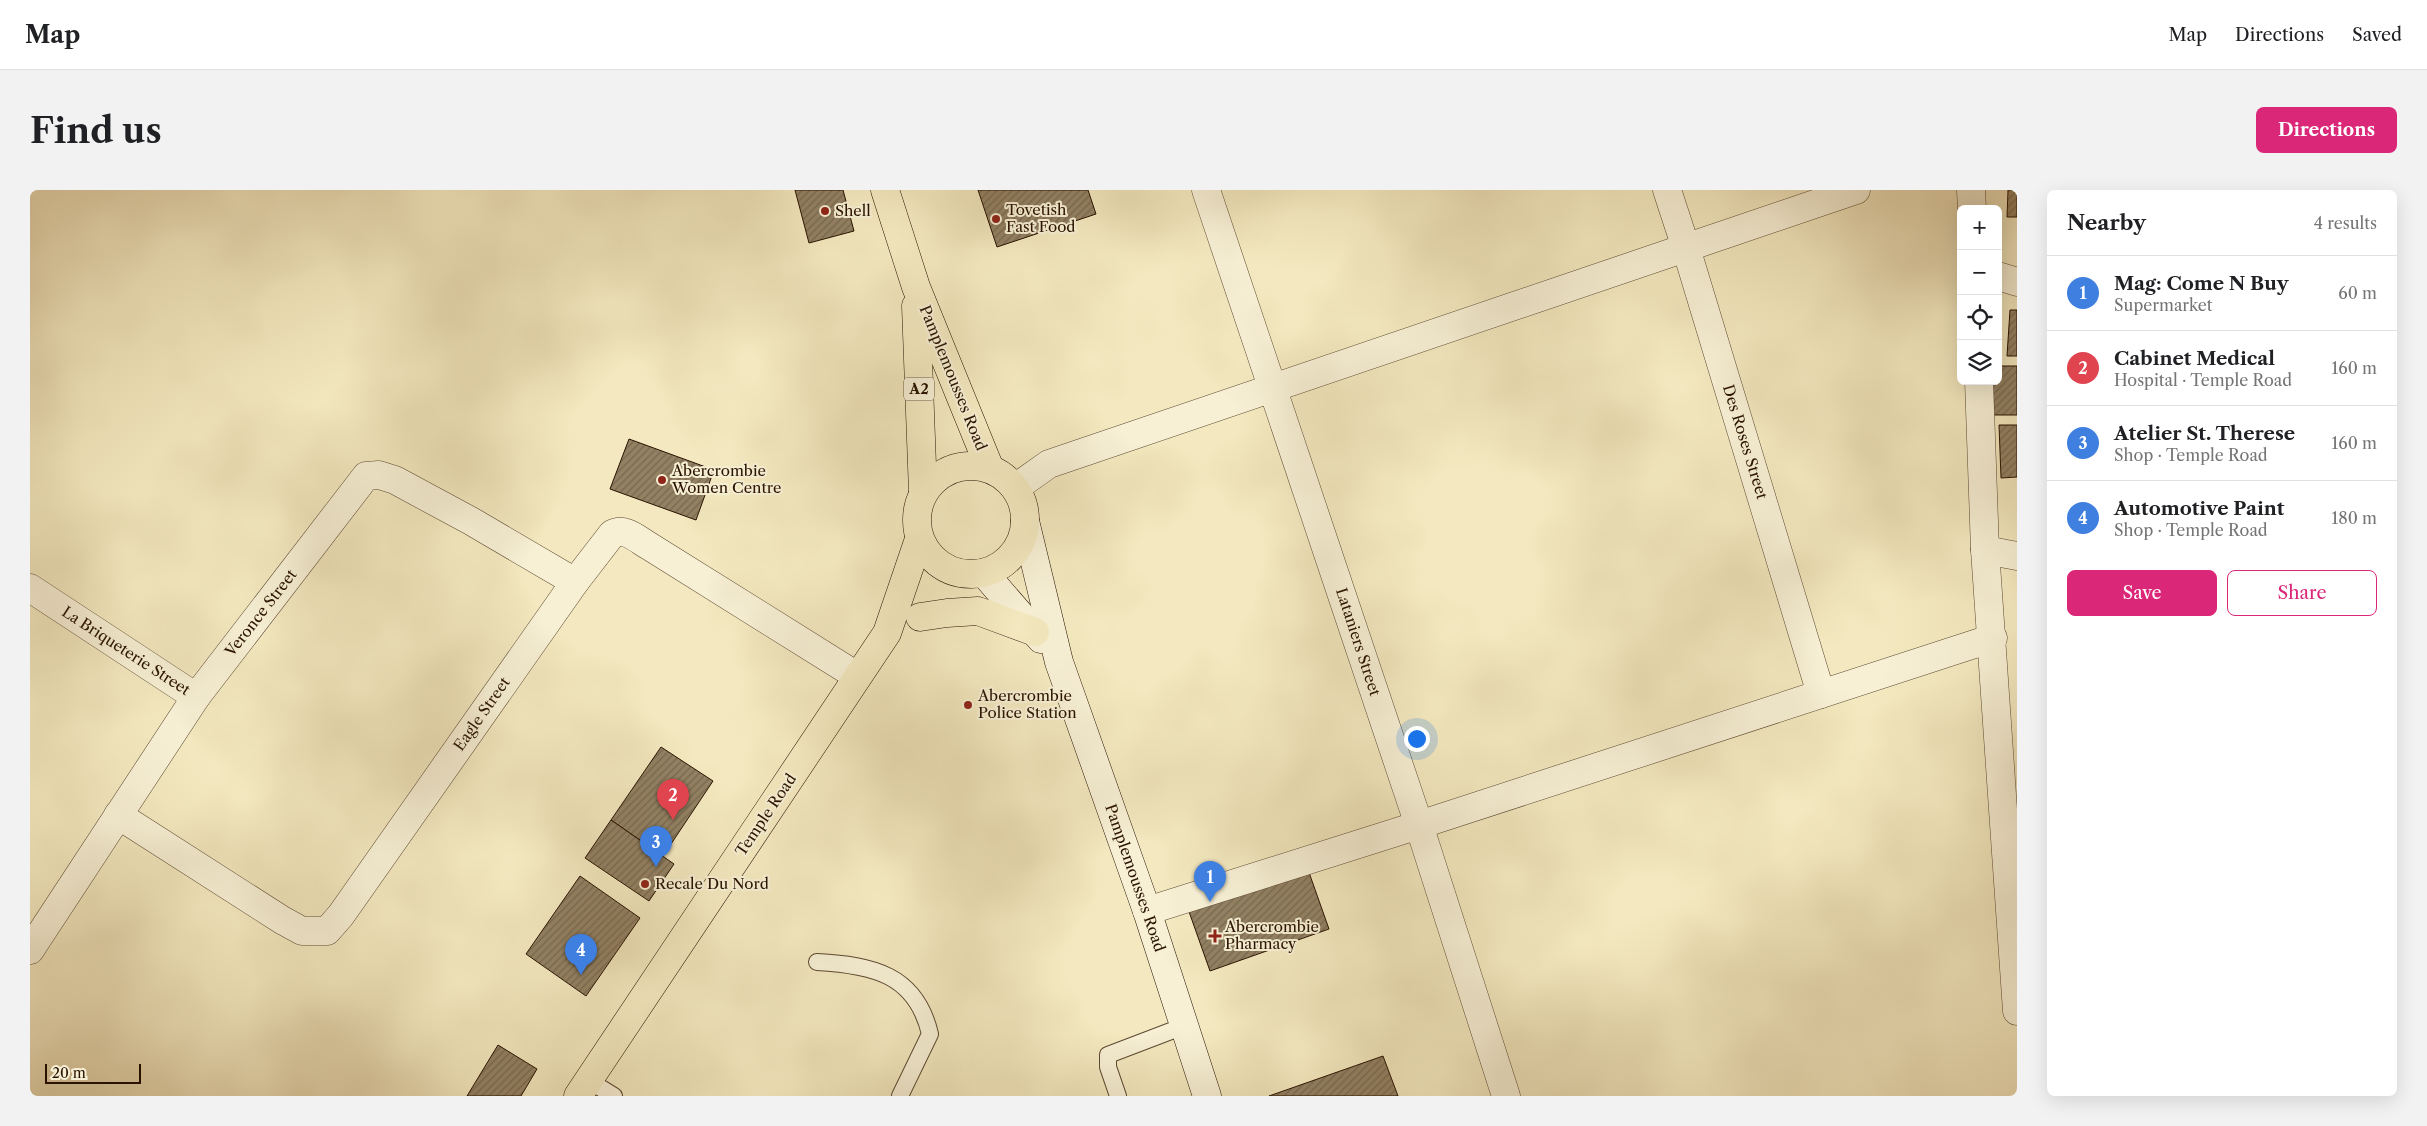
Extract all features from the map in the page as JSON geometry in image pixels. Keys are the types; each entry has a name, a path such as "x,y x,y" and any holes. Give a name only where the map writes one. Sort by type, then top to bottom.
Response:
{"main road":[{"name":"Pamplemousses Road","path":"885,190 916,287 990,469"},
{"name":"Pamplemousses Road","path":"916,287 923,492"},
{"name":"A2","path":"975,465 990,469 1004,476 1015,488 1023,504 1025,521 1023,535 1017,548 997,567 977,573 953,572 939,565 927,553 919,539 916,515 923,492 933,480 945,471 960,466 975,465"},
{"name":"Temple Road","path":"583,1088 887,633 919,539"},
{"name":"Temple Road","path":"887,633 920,617 977,573"},
{"path":"920,617 948,612 978,611 1035,632"}],"street":[{"name":"Lataniers Street","path":"1206,190 1419,826 1506,1096"},
{"name":"Des Roses Street","path":"1667,190 1821,694"},
{"path":"1015,488 1049,464 1856,190"},
{"path":"1971,190 1972,205"},
{"path":"2002,277 2017,282"},
{"path":"1979,385 1986,550 2017,1011"},
{"name":"Veronce Street","path":"30,950 196,697 366,476 379,475 395,480 471,521 575,582"},
{"name":"Pamplemousses Road","path":"1025,521 1060,662 1147,911 1208,1096"},
{"name":"Eagle Street","path":"118,815 282,920 302,931 327,931 341,915 575,582 612,534 617,531 626,532 857,676"},
{"path":"1986,550 2017,556"},
{"path":"977,573 1035,632 1060,662"},
{"name":"La Briqueterie Street","path":"30,588 196,697"},
{"path":"1147,911 1419,826 1993,638"}],"lane":[{"path":"817,962 850,964 887,976 908,990 919,1002 930,1034 900,1096"},
{"path":"1118,1096 1108,1067 1108,1055 1184,1026"},
{"path":"583,1088 614,1096"}],"building":[{"name":"Shell","path":"795,190 843,190 854,231 809,243"},
{"path":"978,190 1088,190 1096,214 997,247"},
{"path":"2008,190 2017,190 2017,217 2007,217"},
{"path":"2010,310 2017,310 2017,356 2007,356"},
{"path":"2002,366 2017,366 2017,415 1988,415 1988,385 2002,385"},
{"path":"1999,425 2017,425 2017,477 2001,478"},
{"name":"Abercrombie Women Centre","path":"629,439 714,470 696,520 610,489"},
{"path":"661,747 713,781 663,856 611,820"},
{"path":"611,820 674,864 649,901 585,858"},
{"path":"1306,864 1329,929 1210,971 1187,906"},
{"path":"580,876 640,918 586,996 526,954"},
{"path":"498,1045 537,1069 521,1096 467,1096"},
{"path":"1383,1056 1398,1096 1269,1096"}],"place":[{"name":"Shell","path":"825,211"},
{"name":"Tovetish Fast Food","path":"996,219"},
{"name":"Abercrombie Women Centre","path":"662,480"},
{"name":"Abercrombie Police Station","path":"968,705"},
{"name":"Cabinet Medical","path":"673,820"},
{"name":"Atelier St. Therese","path":"656,867"},
{"name":"Recale Du Nord","path":"645,884"},
{"name":"Mag: Come N Buy","path":"1210,902"},
{"name":"Abercrombie Pharmacy","path":"1215,936"},
{"name":"Automotive Paint","path":"581,975"}]}
